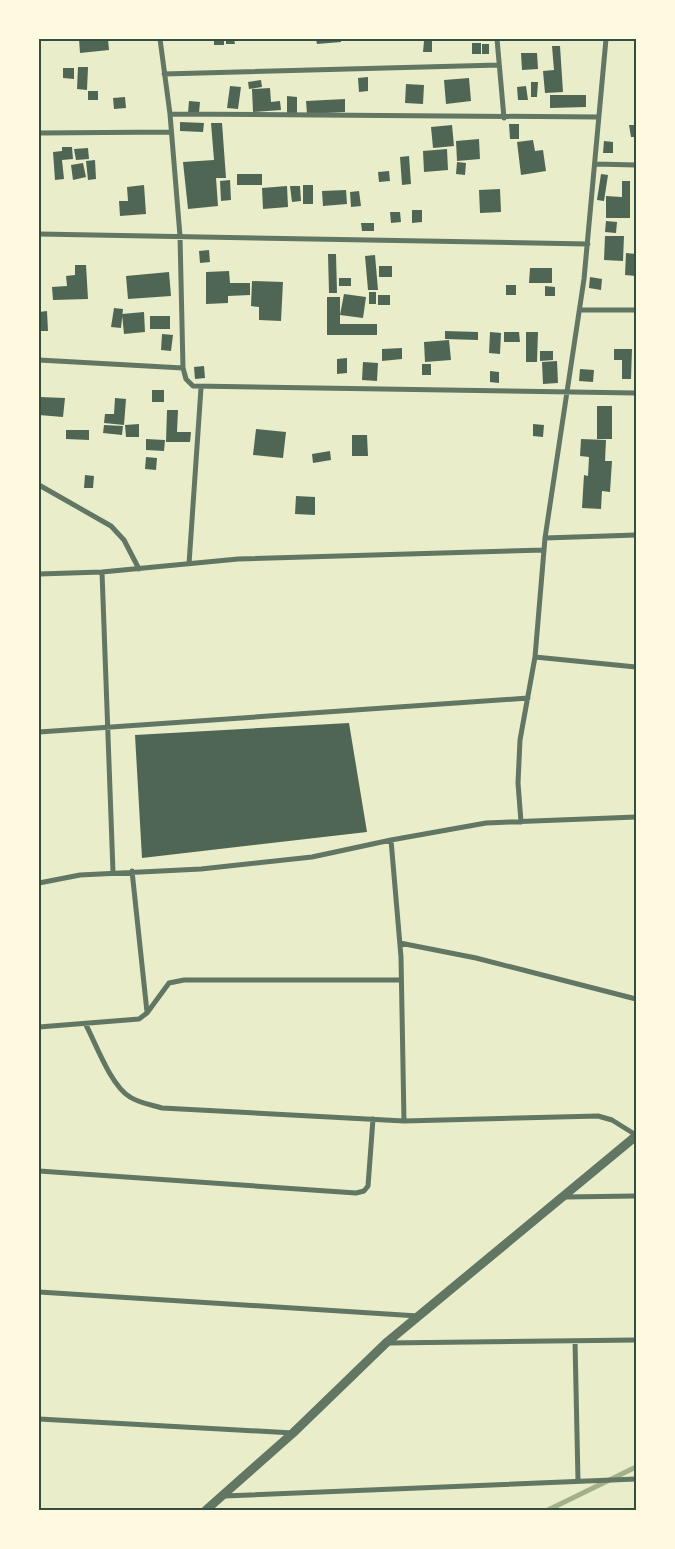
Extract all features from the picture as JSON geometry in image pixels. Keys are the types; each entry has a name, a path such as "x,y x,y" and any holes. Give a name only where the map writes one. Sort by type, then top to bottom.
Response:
{"street":[{"path":"160,39 170,114 180,236 182,368 186,379 193,386 201,388 636,394"},
{"path":"496,39 504,118"},
{"path":"521,822 518,783 520,740 535,657 545,538 580,310 588,244 606,39"},
{"path":"164,74 499,65"},
{"path":"170,114 504,118 599,117"},
{"path":"39,133 170,132"},
{"path":"595,164 636,165"},
{"path":"39,234 588,244"},
{"path":"580,310 636,310"},
{"path":"39,360 182,368"},
{"path":"189,564 201,388"},
{"path":"39,486 111,526 124,540 139,568"},
{"path":"545,538 636,535"},
{"path":"39,574 102,572 238,559 544,550"},
{"path":"102,572 113,872"},
{"path":"535,657 636,667"},
{"path":"39,732 528,698"},
{"path":"39,883 80,875 201,869 312,857 391,840 486,823 636,818"},
{"path":"391,840 400,943 404,1121"},
{"path":"132,871 147,1013"},
{"path":"400,943 476,958 636,999"},
{"path":"39,1027 139,1019 147,1013 169,983 184,980 401,980"},
{"path":"86,1024 115,1081 123,1092 131,1098 162,1108 404,1121 598,1116 612,1120 636,1136 386,1343 293,1433 206,1510"},
{"path":"39,1171 356,1193 364,1191 368,1186 373,1119"},
{"path":"562,1197 636,1196"},
{"path":"39,1292 419,1316"},
{"path":"386,1343 636,1340"},
{"path":"575,1341 578,1482"},
{"path":"39,1419 293,1433"},
{"path":"224,1496 636,1479"}],"building":[{"path":"79,39 108,39 109,50 80,53"},
{"path":"214,39 224,39 224,45 214,45"},
{"path":"226,39 234,39 235,44 226,44"},
{"path":"316,39 341,39 341,42 317,44"},
{"path":"424,41 432,41 432,52 423,52"},
{"path":"472,43 481,43 481,54 472,54"},
{"path":"482,44 489,44 489,54 482,54"},
{"path":"552,46 560,46 563,92 545,93 543,71 554,70"},
{"path":"521,53 537,53 538,69 522,70"},
{"path":"78,67 88,67 87,90 77,89"},
{"path":"63,68 74,68 74,79 63,78"},
{"path":"368,77 368,91 359,92 358,78"},
{"path":"469,78 471,101 446,104 444,80"},
{"path":"261,80 262,87 249,89 248,82"},
{"path":"531,82 538,82 537,97 531,97"},
{"path":"406,84 424,85 423,104 405,103"},
{"path":"230,86 241,87 238,109 227,108"},
{"path":"526,86 528,100 518,100 517,87"},
{"path":"270,88 271,102 280,101 281,110 253,112 252,89"},
{"path":"88,91 98,91 98,100 88,100"},
{"path":"550,95 586,95 586,107 550,108"},
{"path":"287,96 297,97 297,113 287,113"},
{"path":"125,97 126,108 114,109 113,98"},
{"path":"345,99 345,112 307,114 306,101"},
{"path":"189,101 200,102 199,113 188,113"},
{"path":"180,122 204,123 203,132 180,131"},
{"path":"211,123 222,123 226,178 216,178 218,206 188,209 183,162 214,160"},
{"path":"509,124 519,124 519,139 510,139"},
{"path":"452,125 454,146 433,148 431,127"},
{"path":"629,125 636,125 636,137 631,137"},
{"path":"479,139 480,159 457,161 456,141"},
{"path":"533,140 535,151 543,150 546,171 521,175 517,142"},
{"path":"604,141 613,142 613,153 603,153"},
{"path":"62,147 72,147 73,159 62,160 64,179 55,180 53,152 62,151"},
{"path":"88,148 89,159 76,160 74,149"},
{"path":"447,149 448,170 424,172 423,151"},
{"path":"409,156 411,184 402,185 400,157"},
{"path":"95,160 96,179 88,180 86,161"},
{"path":"457,162 466,163 465,175 456,174"},
{"path":"83,163 86,177 73,180 71,165"},
{"path":"389,171 390,181 379,182 378,172"},
{"path":"237,174 262,174 262,185 237,185"},
{"path":"601,174 608,175 604,201 597,200"},
{"path":"230,180 231,200 221,201 220,181"},
{"path":"622,181 630,181 630,218 606,218 606,196 622,197"},
{"path":"144,185 146,214 120,216 119,201 128,201 127,187"},
{"path":"303,185 313,185 313,204 303,204"},
{"path":"287,186 288,207 263,209 262,188"},
{"path":"290,186 300,186 301,201 292,202"},
{"path":"500,189 501,212 480,213 479,190"},
{"path":"346,190 347,204 323,206 322,191"},
{"path":"359,191 361,206 351,207 350,192"},
{"path":"412,210 422,210 422,222 412,223"},
{"path":"390,212 400,212 401,222 391,223"},
{"path":"606,221 617,222 616,233 605,232"},
{"path":"361,223 374,223 374,231 362,231"},
{"path":"605,236 624,236 623,261 604,260"},
{"path":"209,250 210,262 200,263 199,251"},
{"path":"626,253 636,254 636,276 625,275"},
{"path":"328,254 336,254 337,293 329,293"},
{"path":"375,255 378,290 368,290 365,256"},
{"path":"75,265 86,265 88,299 53,300 52,287 67,286 66,276 75,275"},
{"path":"379,266 392,266 392,277 379,277"},
{"path":"530,268 552,268 552,283 529,283"},
{"path":"229,271 230,283 250,283 250,295 228,296 228,303 206,304 206,272"},
{"path":"169,272 171,296 128,299 126,276"},
{"path":"590,277 602,279 601,290 589,288"},
{"path":"339,278 351,278 351,286 339,286"},
{"path":"252,281 283,282 281,321 259,320 259,307 251,306"},
{"path":"506,285 516,285 516,295 506,295"},
{"path":"545,286 555,287 555,296 545,296"},
{"path":"369,292 376,292 376,304 369,304"},
{"path":"344,294 366,297 363,318 340,315"},
{"path":"378,295 390,295 390,305 378,305"},
{"path":"327,297 340,297 340,324 377,324 377,335 327,335"},
{"path":"114,308 123,309 121,328 111,327"},
{"path":"47,311 48,331 39,331 39,312"},
{"path":"144,312 145,332 124,334 122,314"},
{"path":"150,316 170,316 170,329 150,329"},
{"path":"445,331 478,332 478,340 445,339"},
{"path":"490,332 501,333 500,354 489,353"},
{"path":"504,332 519,332 520,342 504,342"},
{"path":"526,332 538,332 537,362 526,362"},
{"path":"162,334 173,335 171,351 161,350"},
{"path":"449,340 451,360 425,362 424,342"},
{"path":"402,348 402,359 382,361 382,349"},
{"path":"614,349 632,349 631,379 622,379 622,360 614,360"},
{"path":"540,351 553,351 553,360 540,361"},
{"path":"347,358 347,373 337,374 337,359"},
{"path":"557,361 558,383 543,384 542,362"},
{"path":"363,362 378,363 377,381 362,380"},
{"path":"422,364 431,364 431,375 422,375"},
{"path":"204,366 205,378 195,379 194,367"},
{"path":"580,369 594,370 593,382 579,381"},
{"path":"490,371 499,372 499,383 490,382"},
{"path":"152,390 164,390 164,402 152,402"},
{"path":"40,397 65,398 63,417 39,415"},
{"path":"115,398 126,399 124,425 104,423 105,414 114,414"},
{"path":"597,406 612,406 612,439 597,439"},
{"path":"167,410 178,410 177,432 191,432 190,442 166,442"},
{"path":"139,424 139,437 126,437 125,425"},
{"path":"533,424 544,425 543,437 533,436"},
{"path":"104,425 123,426 122,435 103,433"},
{"path":"256,429 286,432 283,458 253,455"},
{"path":"66,430 89,430 89,440 66,439"},
{"path":"352,435 367,435 368,456 352,456"},
{"path":"146,439 165,440 164,451 146,450"},
{"path":"581,439 606,440 605,461 612,461 610,492 602,491 601,509 582,508 584,475 588,476 589,457 580,456"},
{"path":"330,451 331,460 313,463 312,454"},
{"path":"146,457 157,458 156,470 145,469"},
{"path":"85,475 94,476 93,488 84,488"},
{"path":"296,496 315,497 315,515 295,514"},
{"path":"349,723 367,832 142,858 135,735"}],"waterway":[{"path":"548,1510 636,1467"}]}
